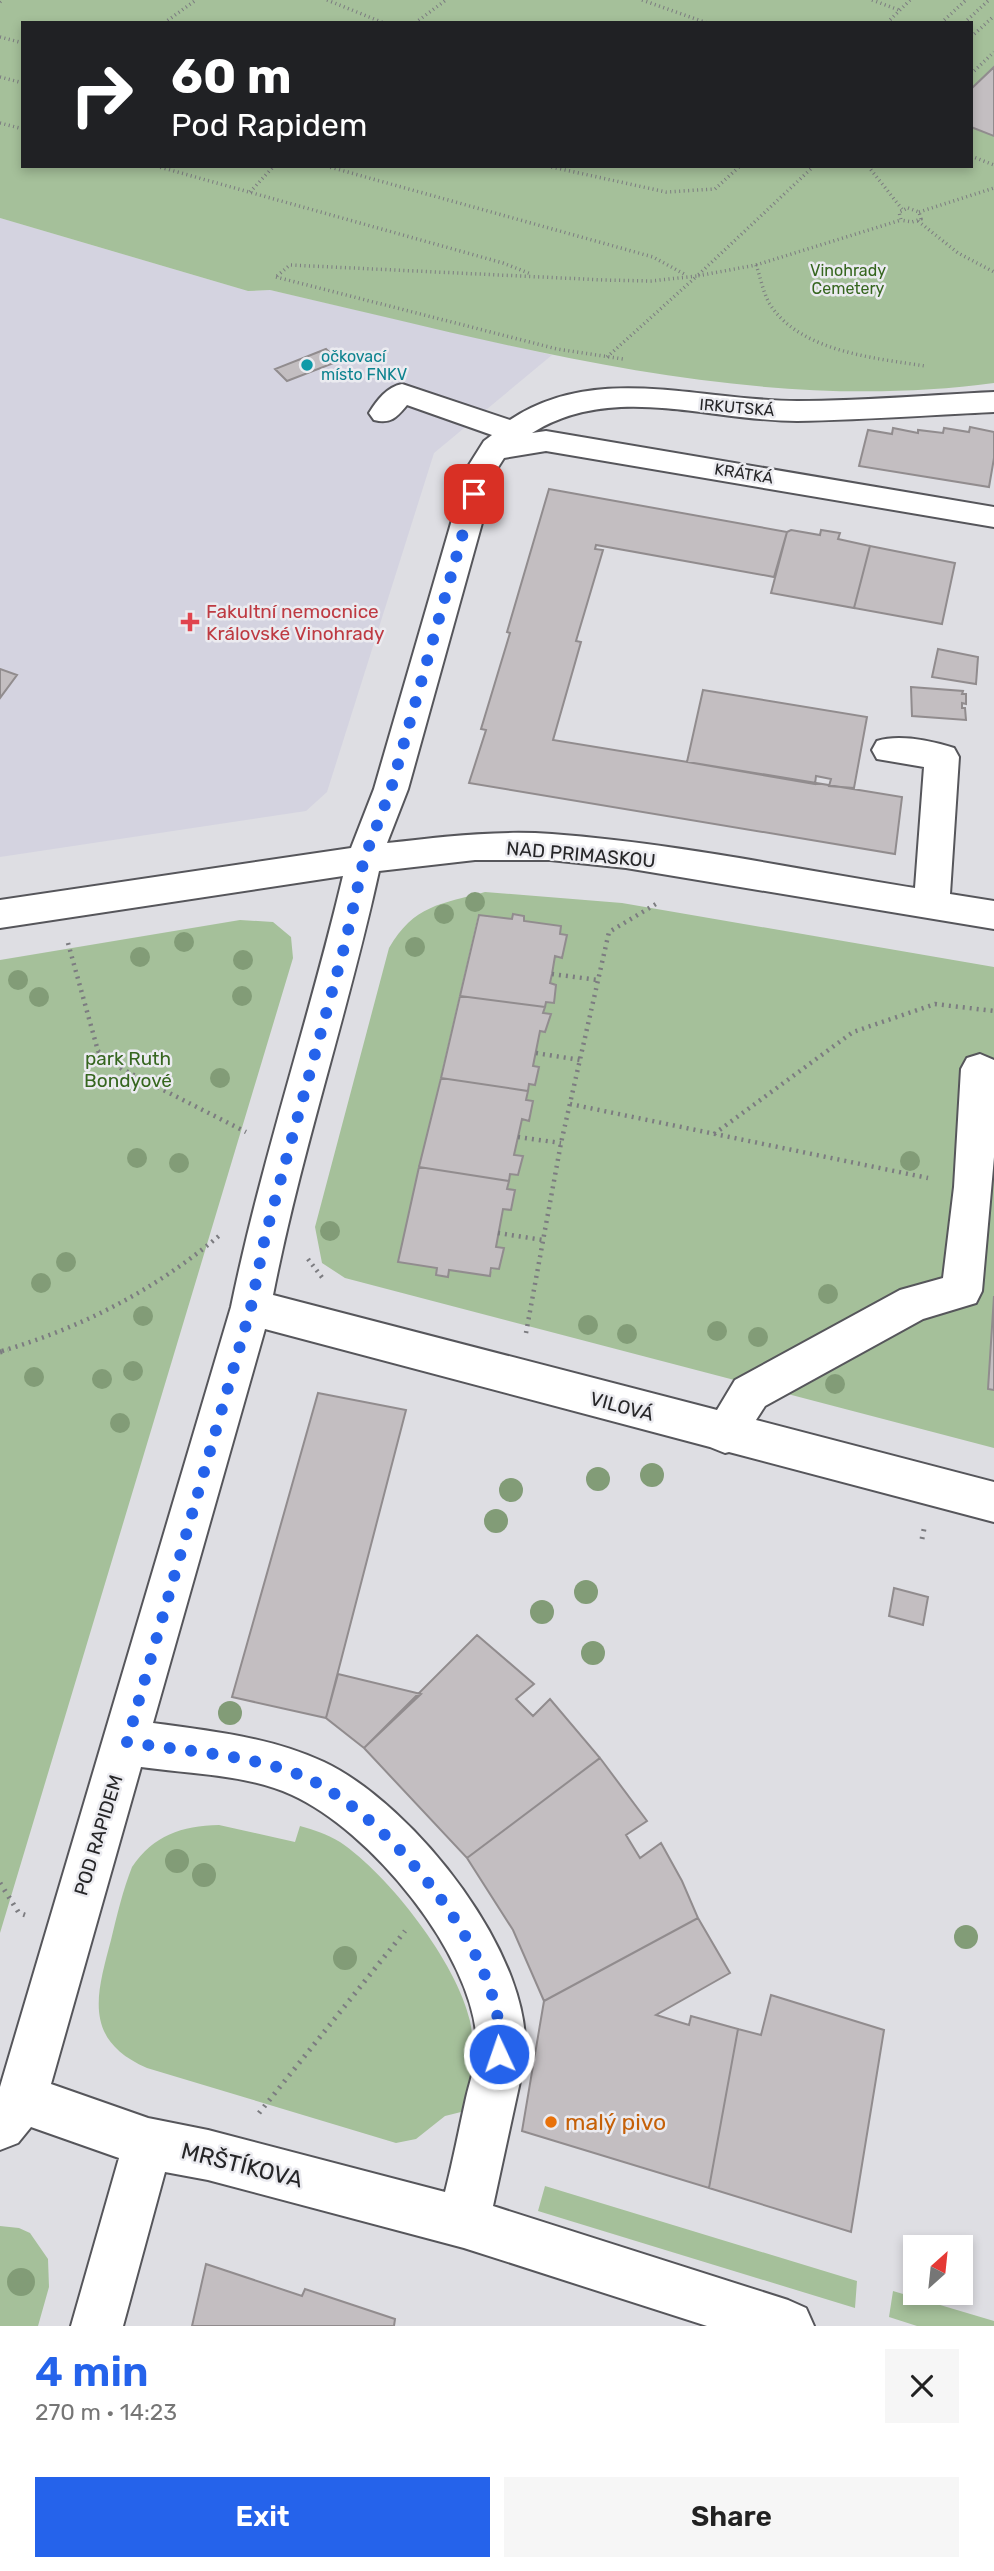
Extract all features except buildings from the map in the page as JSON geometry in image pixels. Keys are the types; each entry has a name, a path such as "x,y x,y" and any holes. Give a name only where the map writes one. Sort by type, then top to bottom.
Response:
{"street":[{"path":"384,413 402,393 503,440"},
{"name":"IRKUTSKÁ","path":"503,440 539,414 591,398 617,396 795,411 994,402"},
{"name":"KRÁTKÁ","path":"503,440 546,441 994,517"},
{"name":"POD RAPIDEM","path":"11,2112 127,1742 251,1307 265,1237 345,944 364,859 391,789 482,468 503,440"},
{"path":"889,750 942,757 932,904"},
{"name":"NAD PRIMASKOU","path":"0,914 364,859 475,847 550,847 626,855 994,915"},
{"path":"725,1434 750,1393 914,1303 962,1291 973,1187 980,1069"},
{"name":"VILOVÁ","path":"251,1307 725,1434 994,1502"},
{"path":"127,1742 269,1765 309,1779 355,1807 426,1879 463,1930 493,1996 501,2040 464,2222"},
{"name":"MRŠTÍKOVA","path":"11,2112 208,2155 464,2222 788,2326"},
{"path":"97,2326 148,2143"}],"path":[{"path":"167,21 196,0"},
{"path":"327,0 379,21"},
{"path":"418,21 446,0"},
{"path":"642,0 701,21"},
{"path":"872,0 899,10"},
{"path":"889,21 910,0"},
{"path":"943,21 966,0"},
{"path":"966,21 989,0"},
{"path":"973,35 994,16"},
{"path":"0,37 21,42"},
{"path":"973,72 994,52"},
{"path":"0,77 21,82"},
{"path":"0,123 21,129"},
{"path":"973,157 994,165"},
{"path":"163,168 503,263 535,275"},
{"path":"250,192 272,168"},
{"path":"333,168 653,257 688,275"},
{"path":"556,168 666,192 715,190 738,168"},
{"path":"607,357 812,168"},
{"path":"870,168 902,209 919,212 994,188"},
{"path":"901,219 898,216 902,209"},
{"path":"918,221 922,215 919,212"},
{"path":"568,351 276,277 290,265 651,281 756,265 901,219 918,221 958,253 994,272"},
{"path":"756,265 772,306 789,324 803,333 852,351 929,367"},
{"path":"517,1378 561,1143 609,932 656,904"},
{"path":"67,939 98,1051 122,1069 243,1130 292,1142"},
{"path":"552,974 598,980"},
{"path":"714,1134 853,1032 935,1004 994,1011"},
{"path":"536,1053 580,1060"},
{"path":"570,1104 973,1187"},
{"path":"518,1137 561,1143"},
{"path":"0,1352 64,1331 144,1290 204,1249 223,1232"},
{"path":"498,1233 543,1240"},
{"path":"259,2113 406,1930"}],"shaded area":[{"name":"Fakultní nemocnice Královské Vinohrady","path":"0,218 248,291 270,290 552,355 434,453 327,792 306,811 0,857"}],"green space":[{"name":"Vinohrady Cemetery","path":"0,0 994,0 994,67 973,87 973,21 21,21 21,168 973,168 973,128 994,136 994,383 903,391 811,390 720,382 629,369 538,352 270,290 248,291 0,218"},
{"path":"485,892 622,903 994,967 994,1448 345,1278 322,1263 315,1227 389,948 408,923 430,908","holes":["513,915 524,921 561,926 560,934 567,936 562,957 555,956 550,983 556,985 554,1002 546,1002 543,1013 551,1015 545,1032 540,1031 533,1066 539,1068 535,1085 529,1084 526,1100 533,1101 529,1120 522,1119 514,1155 523,1157 518,1175 510,1174 507,1189 514,1190 503,1209 496,1247 503,1248 489,1276 449,1270 448,1277 436,1275 437,1268 398,1261 478,916 512,919"]},
{"name":"park Ruth Bondyové","path":"240,920 273,922 291,937 293,958 0,1933 0,960"},
{"path":"219,1825 295,1842 300,1826 325,1834 359,1857 399,1898 436,1948 463,1998 472,2032 465,2111 445,2116 416,2139 396,2143 147,2068 126,2057 112,2044 99,2015 101,1980 132,1867 150,1847 170,1834 192,1827"},
{"path":"545,2186 857,2281 855,2308 538,2211"},
{"path":"0,2226 19,2228 30,2233 48,2259 49,2287 38,2326 0,2326"},
{"path":"893,2291 903,2294 903,2305 940,2305 994,2321 994,2326 917,2326 889,2317"}],"place":[{"name":"očkovací místo FNKV","path":"307,365"},
{"name":"Fakultní nemocnice Královské Vinohrady","path":"190,622"},
{"name":"malý pivo","path":"551,2122"}],"route":[{"path":"474,494 391,789 364,859 345,944 265,1237 251,1307 127,1742 269,1765 309,1779 355,1807 426,1879 463,1930 493,1996 501,2040 499,2054"}]}
